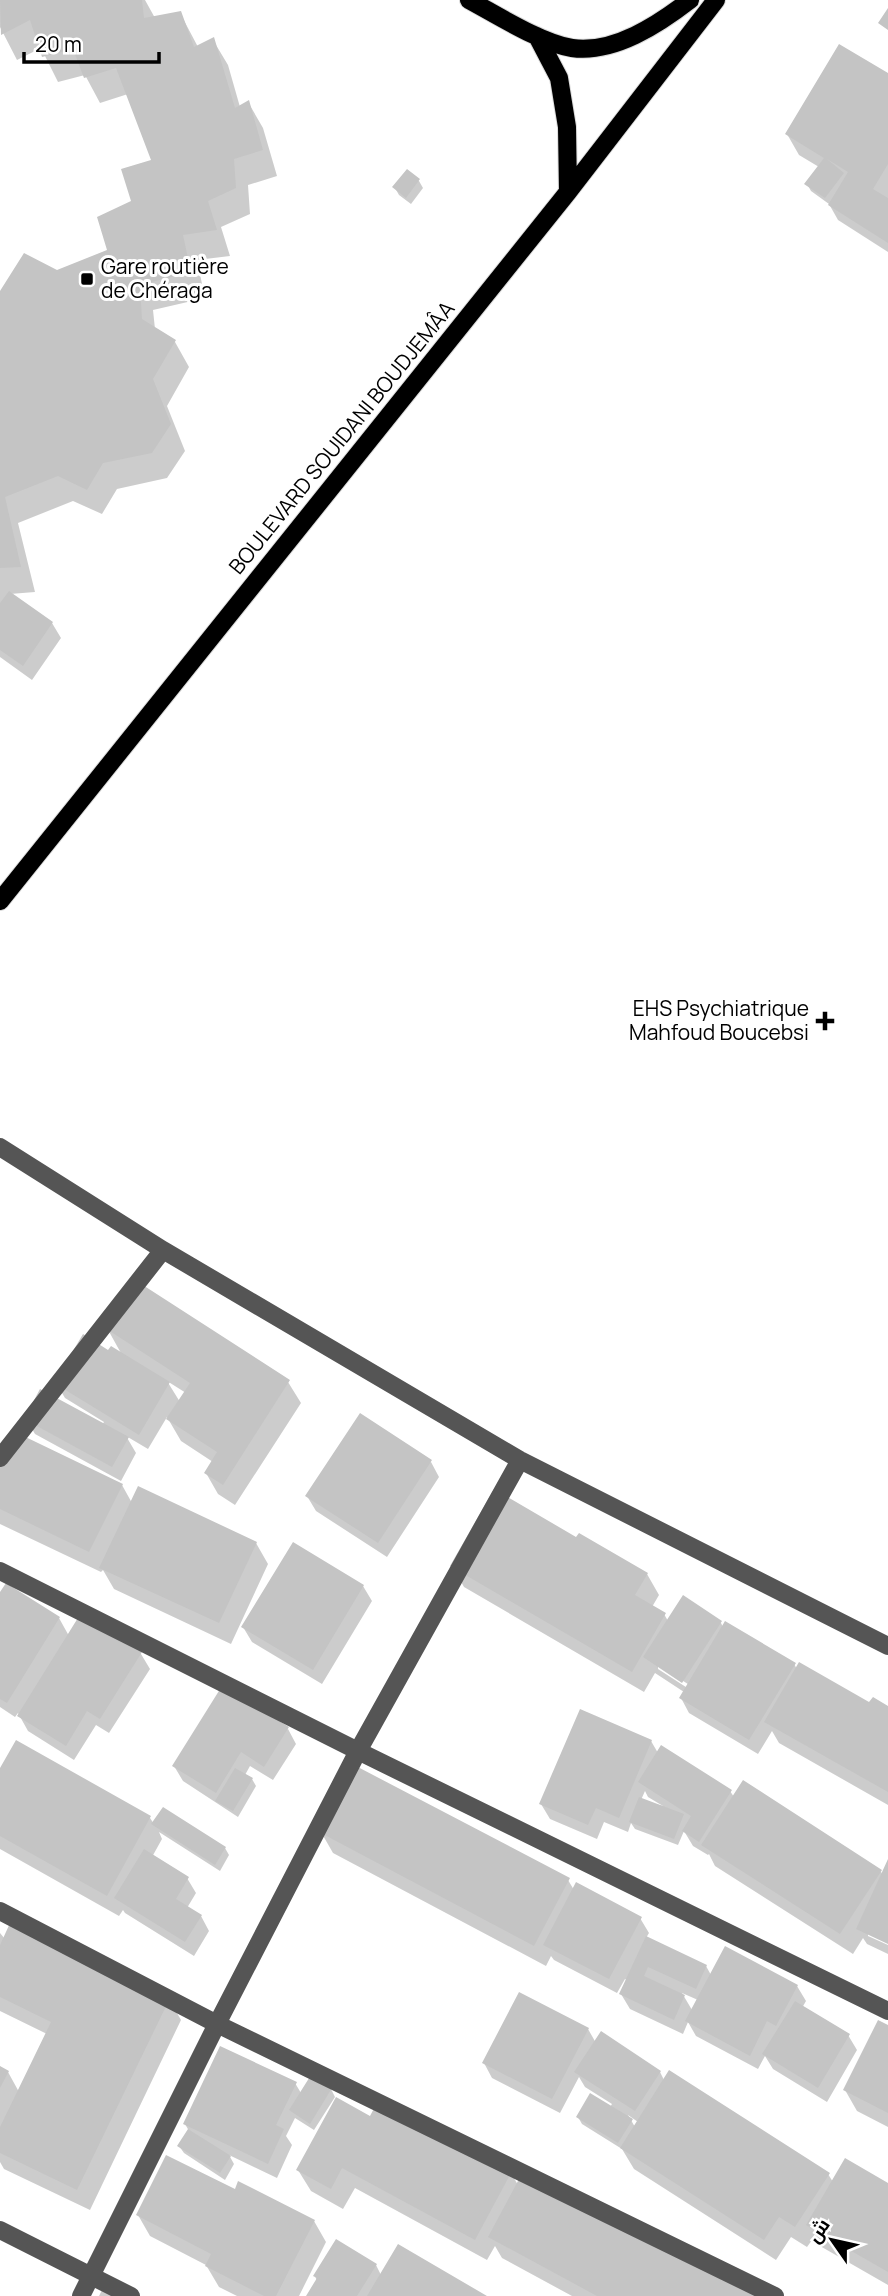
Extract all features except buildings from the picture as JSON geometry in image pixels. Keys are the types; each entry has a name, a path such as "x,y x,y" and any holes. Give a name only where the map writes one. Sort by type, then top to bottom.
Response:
{"main road":[{"path":"468,0 537,36 573,48 617,45 690,0"},
{"name":"BOULEVARD SOUIDANI BOUDJEMÂA","path":"0,901 568,192 716,0"},
{"path":"537,36 559,78 568,127 568,192"}],"street":[{"path":"0,1147 163,1250 520,1460 888,1646"},
{"path":"0,1458 163,1250"},
{"path":"81,2296 358,1751 520,1460"},
{"path":"0,1571 358,1751 888,2011"},
{"path":"0,1911 217,2024 775,2296"},
{"path":"0,2230 131,2296"}],"place":[{"name":"Gare routière de Chéraga","path":"87,279"},
{"name":"EHS Psychiatrique Mahfoud Boucebsi","path":"825,1021"}]}
